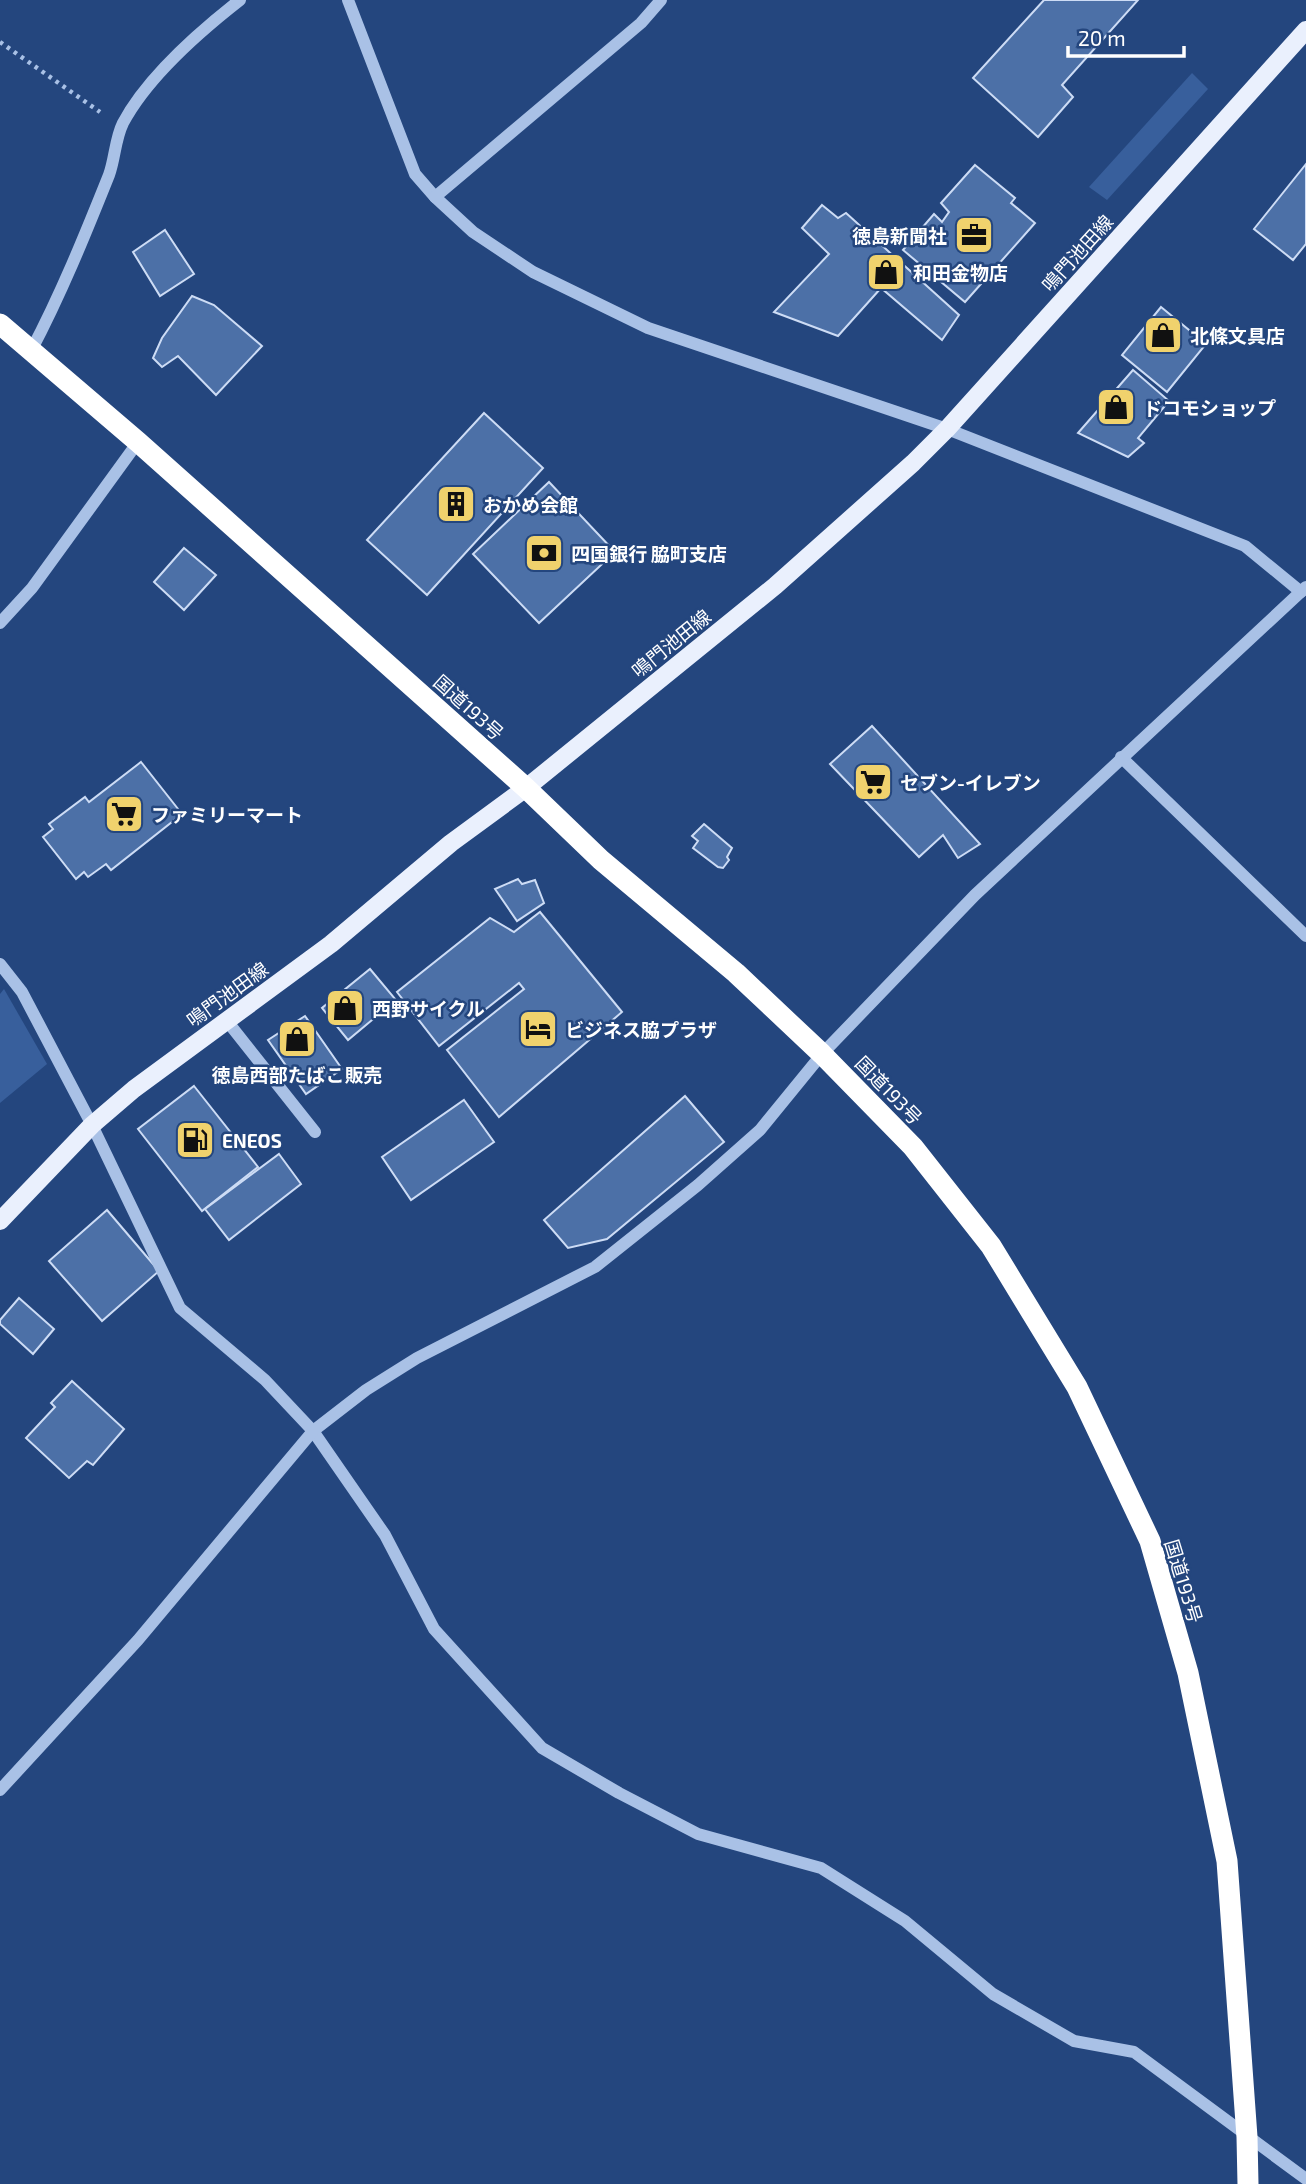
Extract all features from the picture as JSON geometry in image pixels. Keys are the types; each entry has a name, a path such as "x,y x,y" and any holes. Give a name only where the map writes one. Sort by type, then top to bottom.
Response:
{"highway":[{"name":"国道193号","path":"0,324 138,442 526,788 601,860 736,973 822,1054 913,1147 991,1246 1077,1387 1150,1541 1188,1674 1227,1861 1248,2184"}],"main road":[{"name":"鳴門池田線","path":"0,1221 92,1125 134,1089 331,944 451,843 526,788 775,586 913,463 947,429 1306,30"}],"street":[{"path":"31,351 57,302 111,171 122,125 145,92 196,34 240,0"},
{"path":"0,1790 138,1640 313,1431 366,1390 416,1358 595,1267 698,1185 760,1130 822,1054 975,895 1304,589 1245,547 947,429 648,328 533,272 473,232 435,197 415,174 348,0"},
{"path":"435,197 641,23 661,0"},
{"path":"0,623 32,588 138,442"},
{"path":"1121,757 1306,936"},
{"path":"0,964 22,992 92,1125 180,1308 265,1380 313,1431 385,1535 434,1629 542,1748 619,1793 698,1834 821,1868 905,1921 993,1994 1074,2041 1134,2052 1306,2179"},
{"path":"227,1021 315,1132"}],"path":[{"path":"0,42 89,106 122,125"}],"shaded area":[{"path":"1192,73 1208,89 1107,200 1089,187"},
{"path":"4,989 47,1064 0,1103 0,994"}],"building":[{"path":"1044,0 1138,0 1062,85 1073,97 1038,137 973,78"},
{"path":"1306,164 1306,244 1293,260 1254,229"},
{"path":"975,165 1015,198 1011,203 1035,223 965,302 903,250 934,214 942,222 949,212 941,203"},
{"path":"822,205 838,218 846,213 959,315 942,340 881,288 838,336 774,312 829,254 802,228"},
{"path":"165,230 194,274 160,296 133,252"},
{"path":"192,296 214,305 262,346 216,395 178,356 162,367 153,358 162,338"},
{"path":"1161,307 1206,344 1167,392 1122,355"},
{"path":"1133,370 1169,401 1138,438 1144,443 1128,457 1078,433"},
{"name":"おかめ会館","path":"484,413 543,468 427,595 367,540"},
{"name":"四国銀行 脇町支店","path":"549,482 615,552 539,623 473,554"},
{"path":"184,548 216,575 184,610 154,582"},
{"path":"872,726 980,844 958,858 943,835 919,857 830,764"},
{"path":"141,762 182,814 111,870 106,864 88,877 84,872 76,879 43,837 53,829 49,824 85,797 89,802"},
{"path":"704,824 732,848 727,857 729,860 723,868 693,848 698,841 692,836"},
{"path":"518,879 522,884 535,880 544,903 517,921 495,889"},
{"name":"ビジネス脇プラザ","path":"540,912 622,1012 499,1117 447,1050 524,989 519,983 439,1046 397,992 490,918 514,932"},
{"path":"370,969 396,1000 348,1040 322,1008"},
{"path":"305,1016 342,1069 306,1094 268,1040"},
{"path":"194,1086 258,1167 202,1211 138,1129"},
{"name":"ビジネス脇プラザ","path":"685,1096 724,1142 607,1239 568,1248 544,1220"},
{"path":"464,1100 494,1142 411,1200 382,1157"},
{"path":"279,1154 301,1184 229,1240 205,1209"},
{"path":"107,1210 159,1271 102,1321 49,1261"},
{"path":"19,1298 54,1329 33,1354 0,1324 0,1320"},
{"path":"72,1381 124,1429 93,1465 87,1461 69,1478 26,1438 55,1407 51,1403"}],"place":[{"name":"徳島新聞社","path":"974,235"},
{"name":"和田金物店","path":"886,272"},
{"name":"北條文具店","path":"1163,335"},
{"name":"ドコモショップ","path":"1116,407"},
{"name":"おかめ会館","path":"456,504"},
{"name":"四国銀行 脇町支店","path":"544,553"},
{"name":"セブン-イレブン","path":"873,782"},
{"name":"ファミリーマート","path":"124,814"},
{"name":"西野サイクル","path":"345,1008"},
{"name":"ビジネス脇プラザ","path":"538,1029"},
{"name":"徳島西部たばこ販売","path":"297,1039"},
{"name":"ENEOS","path":"195,1140"}]}
